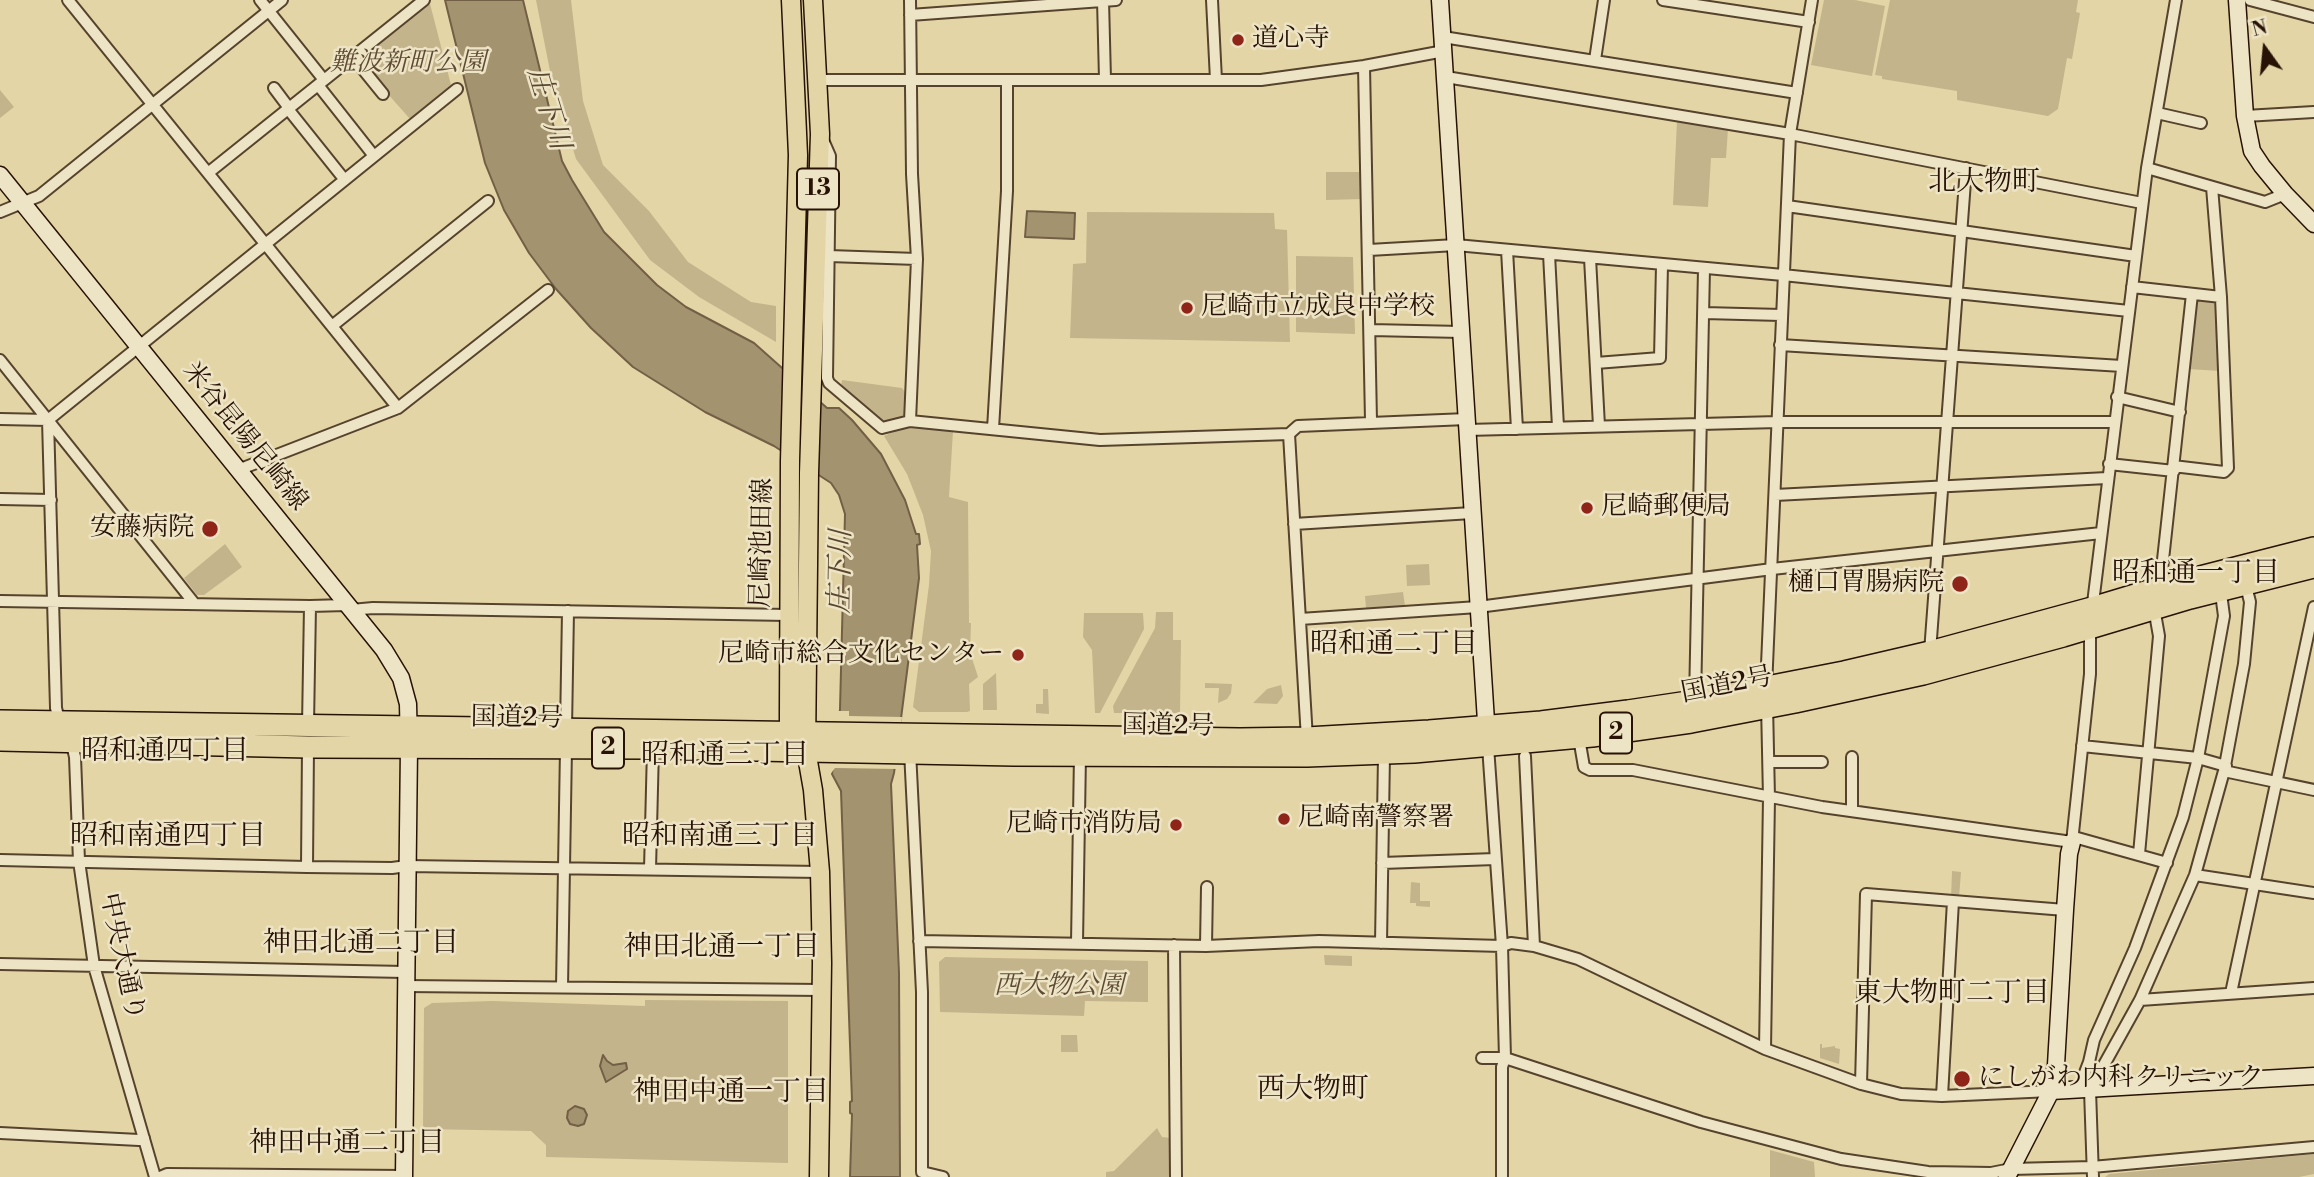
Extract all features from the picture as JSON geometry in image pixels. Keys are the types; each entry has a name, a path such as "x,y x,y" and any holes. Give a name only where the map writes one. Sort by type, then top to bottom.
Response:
{"highway":[{"name":"国道2号","path":"0,721 308,725 409,737 810,740 1014,755 1307,747 1486,736 1579,738 1691,722 1923,674 2091,618 2165,586 2314,548"},
{"name":"国道2号","path":"904,745 1307,747 1384,755 1486,736 1541,722 1695,701 1768,707 1930,652 2091,618 2154,608 2314,567"},
{"name":"国道2号","path":"0,740 308,747 409,737"},
{"name":"国道2号","path":"566,739 653,748 810,740"}],"main road":[{"name":"尼崎池田線","path":"791,0 798,155 788,614 810,740"},
{"name":"尼崎池田線","path":"810,740 809,473 820,134 813,0"},
{"path":"810,740 820,872 819,1177"}],"street":[{"path":"68,0 398,408"},
{"path":"260,0 374,156"},
{"path":"0,212 39,196 282,0"},
{"path":"208,173 424,0"},
{"path":"910,0 912,174 917,259 910,421"},
{"path":"910,15 1116,0"},
{"path":"1212,0 1216,80"},
{"path":"1440,0 1486,736 1502,946 1505,1058 1502,1067 1502,1177"},
{"path":"1595,60 1604,0"},
{"path":"1663,0 1809,22"},
{"path":"1765,1049 1768,707 1783,275 1790,134 1812,0"},
{"path":"2009,1173 2051,1091 2056,1065 2064,911 2090,674 2091,618 2142,203 2176,0"},
{"path":"2237,0 2245,116 2252,150 2285,194 2314,224"},
{"path":"2250,0 2314,17"},
{"path":"1102,1 1105,79"},
{"path":"819,80 1261,80 1364,66 1443,44 1595,60 1797,93"},
{"path":"353,57 383,94"},
{"path":"1364,66 1371,421"},
{"path":"1446,77 1790,134 2142,203"},
{"path":"993,429 1007,191 1007,80"},
{"path":"274,88 344,179"},
{"path":"0,419 48,420 457,89"},
{"path":"2245,116 2314,112"},
{"path":"2157,113 2201,122"},
{"path":"820,134 830,156 826,370 829,383 882,428 910,421 1100,440 1289,433 1298,426 1371,421 1467,424 1517,429 1778,422 2114,422"},
{"path":"1930,652 1966,168"},
{"path":"2147,168 2265,202 2285,194"},
{"name":"米谷昆陽尼崎線","path":"0,175 384,650 401,678 408,704 409,737 404,1177"},
{"path":"2109,464 2224,472 2228,468 2221,296 2212,187"},
{"path":"332,326 488,201"},
{"path":"1787,206 2136,256"},
{"path":"1369,250 1456,245 2129,311"},
{"path":"1507,250 1517,429"},
{"path":"1549,254 1558,427"},
{"path":"829,256 917,259"},
{"path":"1590,258 1599,426"},
{"path":"1596,363 1660,358 1661,265"},
{"path":"1695,701 1704,269"},
{"path":"2132,287 2221,296"},
{"path":"238,471 398,408 548,290"},
{"path":"2165,586 2162,569 2192,294"},
{"path":"1704,313 1782,315"},
{"path":"1371,330 1461,332"},
{"path":"1780,345 2122,366"},
{"path":"0,360 194,603"},
{"path":"2118,397 2180,412"},
{"path":"48,420 58,722 72,741"},
{"path":"1289,433 1307,747"},
{"path":"1774,495 2107,478"},
{"path":"0,499 51,499"},
{"path":"1294,524 1472,513"},
{"path":"1300,619 1478,607 1772,569 2101,533"},
{"path":"2084,1090 2140,1000 2195,875 2225,769 2244,664 2250,602 2246,586"},
{"path":"2092,1172 2084,1090 2094,1040 2135,948 2167,863 2198,758 2224,616 2218,592"},
{"path":"0,601 788,614"},
{"path":"308,725 310,606"},
{"path":"2231,993 2314,607"},
{"path":"2139,854 2159,636 2154,608"},
{"path":"562,986 568,611"},
{"path":"1579,738 1584,767 1590,770 1633,770 1769,798 2073,840 2167,863"},
{"name":"中央大通り","path":"72,741 79,861 94,966 157,1177"},
{"path":"904,745 919,941 923,1059 922,1172 943,1177"},
{"path":"2082,746 2198,758 2225,769 2314,790"},
{"path":"307,867 308,747"},
{"path":"650,869 653,748"},
{"path":"1077,943 1080,754"},
{"path":"1381,943 1384,755"},
{"path":"1525,756 1534,946"},
{"path":"1852,757 1852,811"},
{"path":"1769,762 1822,762"},
{"path":"1382,863 1495,859"},
{"path":"0,860 307,867 820,872"},
{"path":"2195,875 2314,893"},
{"path":"1206,946 1207,887"},
{"path":"1861,1084 1866,894 2064,911"},
{"path":"1942,1096 1953,901"},
{"path":"919,941 1206,946 1319,941 1502,946 1511,943 1534,946 1601,968 1765,1049 1861,1084 1901,1094 1942,1096 2084,1090 2314,1076"},
{"path":"1174,945 1176,1177"},
{"path":"0,964 562,986 821,989"},
{"path":"2140,1000 2314,988"},
{"path":"1482,1059 1505,1058 1701,1122 1841,1159 1928,1172 2092,1172 2314,1147"},
{"path":"0,1133 139,1140 144,1138"},
{"path":"157,1177 167,1174 404,1177"}],"green space":[{"name":"難波新町公園","path":"429,0 451,85 410,119 357,59"},
{"path":"536,0 571,0 583,101 603,165 649,211 688,262 751,302 776,306 776,342 699,297 650,260 576,159 551,76"},
{"path":"1824,0 1855,0 1885,6 1872,76 1811,65"},
{"path":"1890,0 2078,0 2076,12 2080,13 2072,59 2067,58 2058,109 2048,116 1957,100 1957,91 1882,79 1882,76 1875,75"},
{"path":"0,90 14,107 0,118"},
{"path":"1677,121 1728,129 1726,158 1711,158 1708,207 1673,205"},
{"path":"1326,172 1362,172 1362,199 1326,200"},
{"path":"1087,212 1274,213 1275,229 1287,230 1290,342 1070,338 1073,264 1086,263"},
{"path":"1296,256 1353,257 1355,334 1296,332"},
{"path":"2194,298 2216,300 2220,371 2188,369"},
{"path":"842,380 902,388 908,396 906,417 886,422 880,420 841,387"},
{"path":"908,426 953,431 949,497 968,502 970,652 978,677 969,684 970,711 967,712 919,712 913,707 931,551 923,515 907,474 884,436"},
{"path":"225,544 242,567 204,595 197,595 184,578"},
{"path":"1429,564 1430,585 1407,586 1406,565"},
{"path":"1403,592 1405,606 1366,608 1365,596"},
{"path":"1156,612 1173,612 1173,640 1181,640 1180,713 1114,713 1113,706 1155,628"},
{"path":"1084,613 1143,613 1144,629 1100,713 1095,713 1092,650 1083,637"},
{"path":"996,673 997,710 983,710 983,684"},
{"path":"1205,683 1232,684 1231,693 1227,699 1218,703 1219,688 1205,688"},
{"path":"1281,685 1283,696 1277,704 1253,703 1267,689"},
{"path":"1043,689 1048,689 1049,714 1036,713 1036,704 1043,704"},
{"path":"1952,871 1961,872 1959,898 1951,898"},
{"path":"1411,882 1420,883 1420,901 1430,901 1430,907 1410,903"},
{"path":"1324,955 1352,956 1352,966 1325,965"},
{"name":"西大物公園","path":"945,957 1148,961 1148,1002 1085,1001 1084,1016 940,1012 939,962"},
{"path":"645,1000 788,1001 788,1163 546,1157 546,1145 531,1131 423,1129 424,1008 432,1003 492,1001 645,1006"},
{"path":"1061,1035 1077,1035 1078,1052 1061,1052"},
{"path":"1820,1044 1822,1048 1835,1046 1840,1049 1839,1064 1820,1058"},
{"path":"1157,1128 1162,1137 1171,1138 1173,1175 1106,1177 1106,1172 1114,1171"},
{"path":"1770,1150 1814,1162 1815,1177 1770,1177"},
{"path":"2314,1154 2314,1174 2299,1177 2105,1177 2109,1174"}],"water":[{"name":"庄下川","path":"445,0 523,0 562,161 604,232 657,285 686,307 754,343 827,408 839,408 852,420 881,454 905,500 916,534 919,534 919,578 891,784 899,973 900,1177 850,1177 852,1101 841,791 832,774 840,709 845,514 839,495 831,483 774,446 705,412 633,367 591,328 556,289 529,253 504,210 485,163"},
{"path":"1027,211 1075,213 1074,239 1025,237"},
{"path":"603,1055 613,1065 626,1063 627,1069 606,1082 600,1066"},
{"path":"575,1106 584,1109 587,1115 584,1124 578,1126 570,1124 567,1118 568,1111"}],"pier":[{"path":"835,711 849,711 849,716 902,717 898,769 835,768 829,776"}],"place":[{"name":"道心寺","path":"1238,40"},
{"name":"尼崎市立成良中学校","path":"1187,308"},
{"name":"尼崎郵便局","path":"1587,508"},
{"name":"安藤病院","path":"210,529"},
{"name":"樋口胃腸病院","path":"1960,584"},
{"name":"尼崎市総合文化センター","path":"1018,655"},
{"name":"尼崎南警察署","path":"1284,819"},
{"name":"尼崎市消防局","path":"1176,825"},
{"name":"にしがわ内科クリニック","path":"1962,1079"}],"district":[{"name":"北大物町","path":"1984,183"},
{"name":"昭和通一丁目","path":"2196,574"},
{"name":"昭和通二丁目","path":"1394,645"},
{"name":"昭和通四丁目","path":"165,752"},
{"name":"昭和通三丁目","path":"725,756"},
{"name":"昭和南通四丁目","path":"168,837"},
{"name":"昭和南通三丁目","path":"720,837"},
{"name":"神田北通二丁目","path":"361,944"},
{"name":"神田北通一丁目","path":"722,948"},
{"name":"東大物町二丁目","path":"1952,994"},
{"name":"西大物町","path":"1313,1090"},
{"name":"神田中通一丁目","path":"731,1093"},
{"name":"神田中通二丁目","path":"347,1144"}]}
